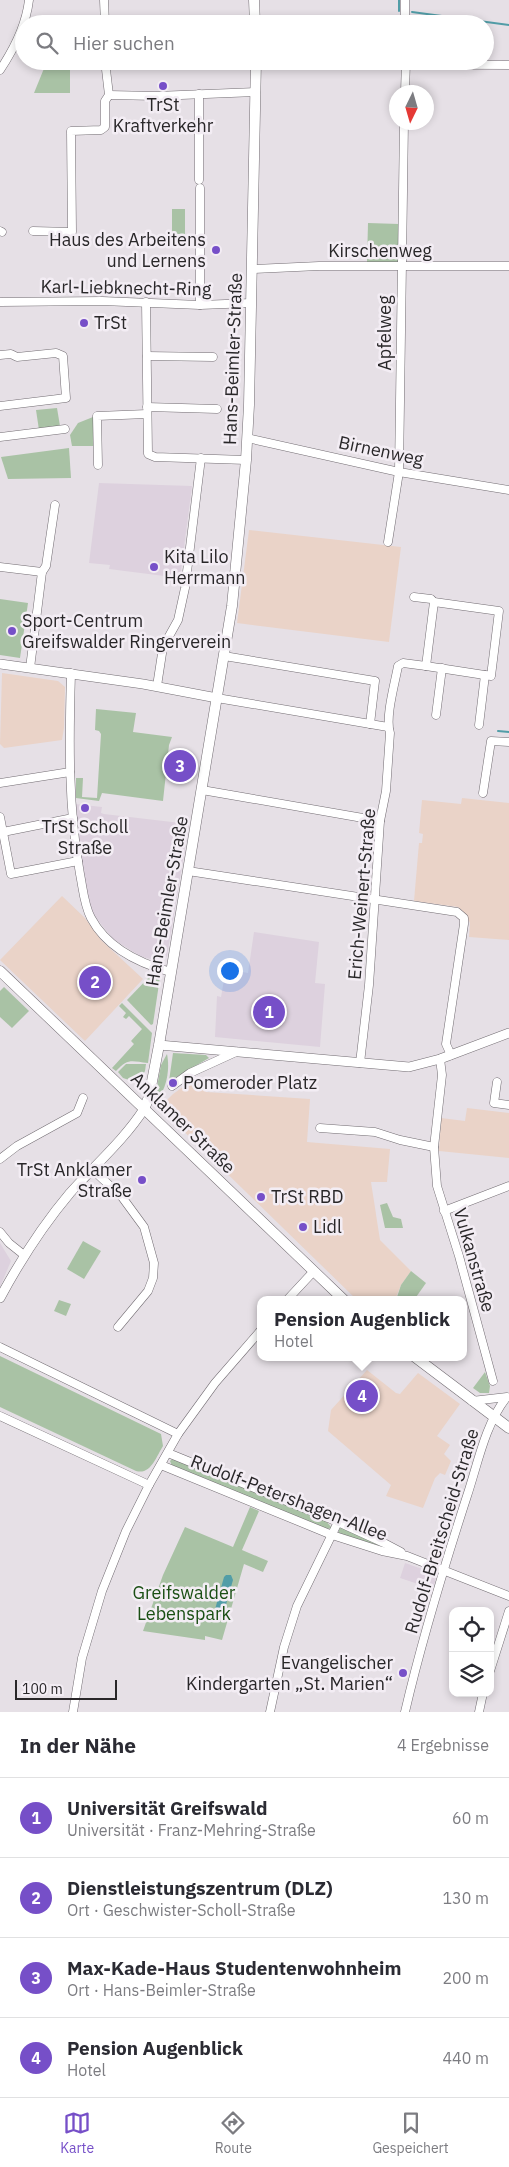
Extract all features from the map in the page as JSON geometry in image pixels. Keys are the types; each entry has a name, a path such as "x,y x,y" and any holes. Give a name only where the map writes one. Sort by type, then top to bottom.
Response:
{"main road":[{"path":"254,0 255,15"},
{"name":"Hans-Beimler-Straße","path":"144,1109 159,1045 232,606 247,438 256,70"},
{"name":"Anklamer Straße","path":"2,976 217,1177 340,1296"},
{"path":"420,1361 509,1428"}],"street":[{"path":"25,15 29,0"},
{"path":"104,0 105,15"},
{"path":"406,0 406,15"},
{"path":"0,70 15,43"},
{"path":"494,65 509,65"},
{"path":"33,231 72,232 71,131 104,129 105,101 109,95 106,70"},
{"path":"405,85 406,70"},
{"path":"109,95 156,96 256,92"},
{"name":"Hans-Beimler-Straße","path":"199,94 200,305"},
{"name":"Apfelweg","path":"388,542 398,472 404,130"},
{"name":"Kirschenweg","path":"252,269 400,265 509,266"},
{"name":"Karl-Liebknecht-Ring","path":"0,302 75,300 200,305 251,303"},
{"path":"146,302 148,454 155,457 246,460"},
{"path":"0,355 11,354 17,358 56,353 62,356 66,398 0,406"},
{"path":"146,356 213,357"},
{"path":"98,464 97,416 147,411 217,408"},
{"path":"0,437 65,429"},
{"name":"Birnenweg","path":"247,438 398,472 509,490"},
{"name":"Hans-Beimler-Straße","path":"157,686 162,647 178,620 186,588 201,458"},
{"path":"30,668 42,572 46,566 54,505"},
{"path":"0,567 42,572"},
{"path":"414,597 431,599 434,602 499,611 491,676 426,666 434,602"},
{"path":"224,656 375,681 370,724"},
{"name":"Erich-Weinert-Straße","path":"360,1063 370,985 380,821 386,791 390,734 388,727 398,666 403,663 426,666"},
{"path":"0,664 157,686 388,727"},
{"path":"436,715 442,668"},
{"path":"71,673 70,772 78,862 86,905 99,929 129,956 171,972"},
{"path":"479,724 485,675"},
{"path":"483,793 491,740 509,742"},
{"path":"0,783 70,772"},
{"path":"202,790 380,821"},
{"path":"0,817 11,874 78,862"},
{"path":"3,832 73,818"},
{"path":"188,871 452,910 464,918 463,938 446,1044 451,1055"},
{"path":"159,1045 409,1067 440,1059 509,1033"},
{"path":"172,1086 190,1073 236,1052"},
{"name":"Vulkanstraße","path":"440,1059 442,1075 434,1146 437,1186 459,1256 493,1381"},
{"path":"496,1082 494,1103 509,1105"},
{"path":"0,1158 17,1146 76,1114 84,1098"},
{"path":"0,1298 24,1255 49,1220 92,1169 132,1126 144,1109"},
{"path":"320,1128 375,1132 400,1140 434,1146"},
{"path":"92,1169 122,1197 144,1227 154,1263 153,1278 148,1291 118,1327"},
{"path":"444,1211 509,1186"},
{"path":"0,1232 9,1243 24,1255"},
{"path":"291,1296 313,1272"},
{"path":"73,1712 82,1658 102,1591 126,1531 148,1485 178,1434 215,1383 257,1335"},
{"name":"Rudolf-Petershagen-Allee","path":"0,1347 178,1434"},
{"path":"472,1401 507,1397"},
{"name":"Rudolf-Breitscheid-Straße","path":"404,1712 444,1569 493,1416 507,1397"},
{"path":"0,1416 148,1485"},
{"name":"Rudolf-Petershagen-Allee","path":"168,1453 338,1522 384,1542 406,1556"},
{"name":"Rudolf-Petershagen-Allee","path":"161,1465 332,1534 444,1569 509,1596"},
{"path":"270,1712 284,1647 298,1606 338,1522"},
{"path":"494,1658 509,1611"},
{"path":"479,1712 482,1697"}],"shaded area":[{"path":"99,483 192,486 180,578 109,569 110,565 89,563"},
{"path":"249,530 401,547 389,642 237,623"},
{"path":"2,673 58,681 65,687 62,740 4,748 0,744"},
{"path":"462,798 509,803 509,940 469,937 470,923 466,915 458,907 414,901 419,843 422,843 423,834 419,833 422,800 461,804"},
{"path":"75,804 102,807 101,813 104,814 189,824 167,956 164,961 140,956 113,939 93,914 89,904 83,873"},
{"path":"62,896 85,918 101,940 143,979 85,1041 0,960"},
{"path":"254,932 319,942 315,983 325,984 320,1047 215,1037 217,996 221,997 226,969 248,973"},
{"path":"197,1077 206,1092 310,1099 307,1142 390,1149 387,1182 371,1182 380,1240 411,1271 401,1285 397,1296 353,1296 166,1114 164,1109 165,1102"},
{"path":"467,1108 509,1113 509,1158 439,1151 441,1118 465,1121"},
{"path":"0,1243 11,1261 0,1287"},
{"path":"367,1370 396,1393 400,1394 418,1373 460,1404 437,1436 450,1445 444,1454 451,1461 445,1475 440,1473 435,1478 423,1508 386,1496 391,1485 328,1431 331,1410"},
{"path":"405,1563 437,1574 433,1589 400,1578"}],"green space":[{"path":"43,70 70,70 70,93 34,93"},
{"path":"172,209 185,209 185,234 172,234"},
{"path":"368,223 399,224 399,262 367,262"},
{"path":"57,408 60,426 39,430 36,410"},
{"path":"93,417 94,446 72,446 70,435 78,423"},
{"path":"69,448 71,478 8,479 1,457"},
{"name":"Sport-Centrum Greifswalder Ringerverein","path":"0,599 28,603 20,658 0,655"},
{"path":"96,709 136,713 133,732 172,737 169,745 163,801 102,793 99,801 76,798 76,778 83,778 82,797 97,798 101,734 95,730"},
{"path":"154,972 160,977 153,1024 151,1025 127,1000"},
{"path":"4,987 29,1011 12,1028 0,1017 0,991"},
{"path":"122,1003 152,1033 148,1063 130,1061 116,1071 112,1068 134,1044 131,1041 142,1029 129,1016 126,1019 123,1017 126,1013 119,1006"},
{"path":"173,1053 206,1055 209,1058 173,1079 168,1088"},
{"path":"167,1054 167,1078 163,1090 157,1099 155,1098 161,1065"},
{"path":"126,1064 146,1064 145,1071 138,1083 123,1078 118,1072"},
{"path":"387,1203 393,1217 401,1219 403,1228 385,1228 380,1205"},
{"path":"83,1241 101,1251 84,1279 67,1269"},
{"path":"411,1271 426,1283 417,1296 397,1296 401,1285"},
{"path":"59,1300 71,1304 66,1316 54,1311"},
{"path":"0,1356 161,1434 163,1446 152,1464 146,1470 136,1471 0,1407"},
{"path":"485,1372 490,1386 489,1393 480,1393 473,1388"},
{"path":"173,1458 326,1521 332,1528 327,1529 172,1466 170,1461"},
{"name":"Greifswalder Lebenspark","path":"250,1507 259,1511 242,1550 268,1561 263,1572 244,1564 222,1640 205,1636 205,1640 143,1631 163,1575 185,1527 233,1547"},
{"path":"340,1527 382,1546 382,1548 338,1534"}],"water":[{"path":"226,1575 231,1575 233,1580 223,1615 219,1618 214,1613"}],"waterway":[{"path":"399,0 399,11"},
{"path":"412,12 434,15"},
{"path":"494,23 509,25"},
{"path":"498,731 509,732"}],"place":[{"name":"TrSt Kraftverkehr","path":"163,86"},
{"name":"Haus des Arbeitens und Lernens","path":"216,250"},
{"name":"TrSt","path":"84,323"},
{"name":"Kita Lilo Herrmann","path":"154,567"},
{"name":"Sport-Centrum Greifswalder Ringerverein","path":"12,631"},
{"name":"Max-Kade-Haus Studentenwohnheim","path":"180,766"},
{"name":"TrSt Scholl Straße","path":"85,808"},
{"name":"Dienstleistungszentrum (DLZ)","path":"95,982"},
{"name":"Universität Greifswald","path":"269,1012"},
{"name":"Pomeroder Platz","path":"173,1083"},
{"name":"TrSt Anklamer Straße","path":"142,1180"},
{"name":"TrSt RBD","path":"261,1197"},
{"name":"Lidl","path":"303,1227"},
{"name":"Pension Augenblick","path":"362,1396"},
{"name":"Evangelischer Kindergarten „St. Marien“","path":"403,1673"}]}
